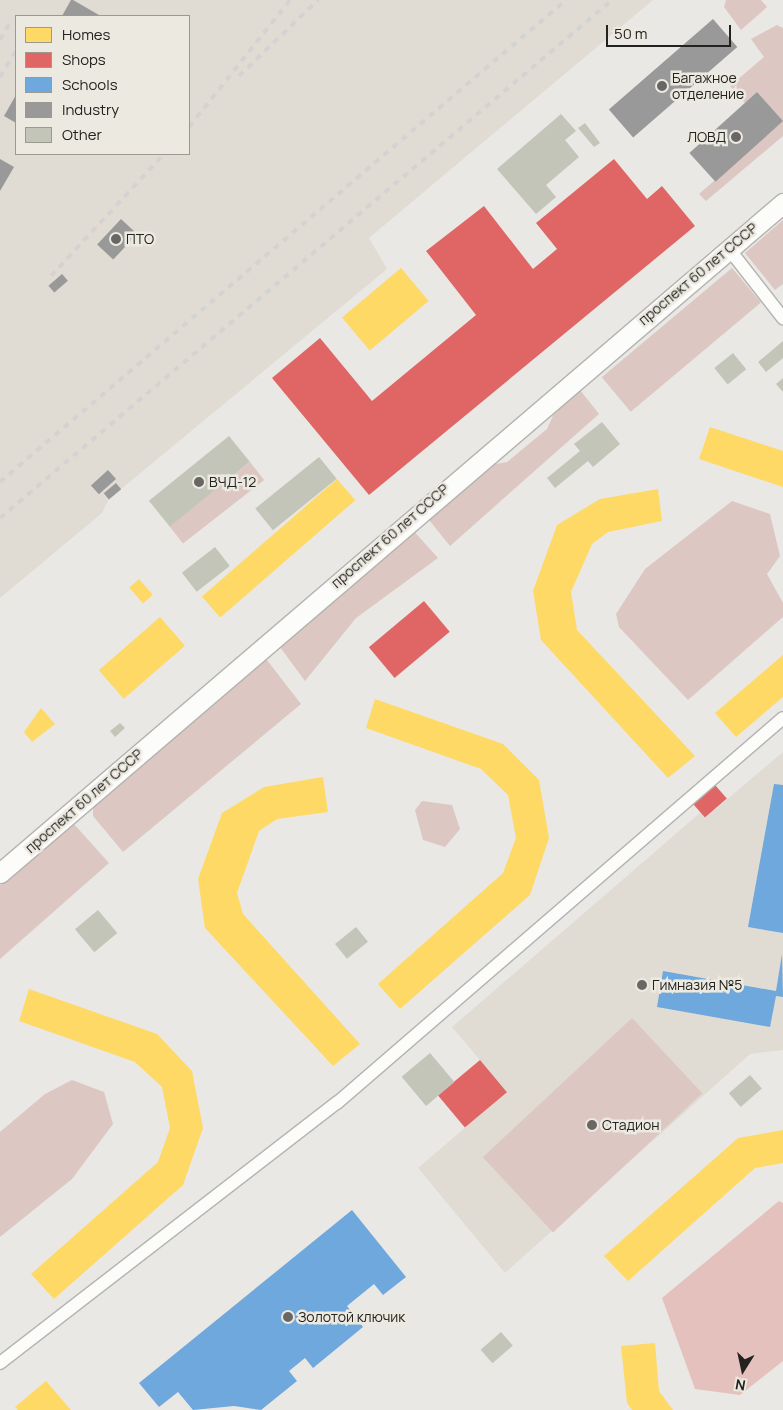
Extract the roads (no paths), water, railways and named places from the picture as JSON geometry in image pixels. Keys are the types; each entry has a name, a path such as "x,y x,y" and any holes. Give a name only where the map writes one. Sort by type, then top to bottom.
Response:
{"street":[{"name":"проспект 60 лет СССР","path":"0,874 578,373 729,249 783,202"},
{"path":"729,249 783,318"},
{"path":"0,1363 337,1103 783,718"}],"railway":[{"path":"190,126 290,0"},
{"path":"239,76 318,0"},
{"path":"0,482 566,0"},
{"path":"0,518 612,0"},
{"path":"0,40 12,19"},
{"path":"0,77 15,52"},
{"path":"51,276 163,155"}],"place":[{"name":"Багажное отделение","path":"662,86"},
{"name":"ЛОВД","path":"736,137"},
{"name":"ПТО","path":"116,239"},
{"name":"ВЧД-12","path":"199,482"},
{"name":"Гимназия №5","path":"642,985"},
{"name":"Стадион","path":"592,1125"},
{"name":"Золотой ключик","path":"288,1317"}]}
